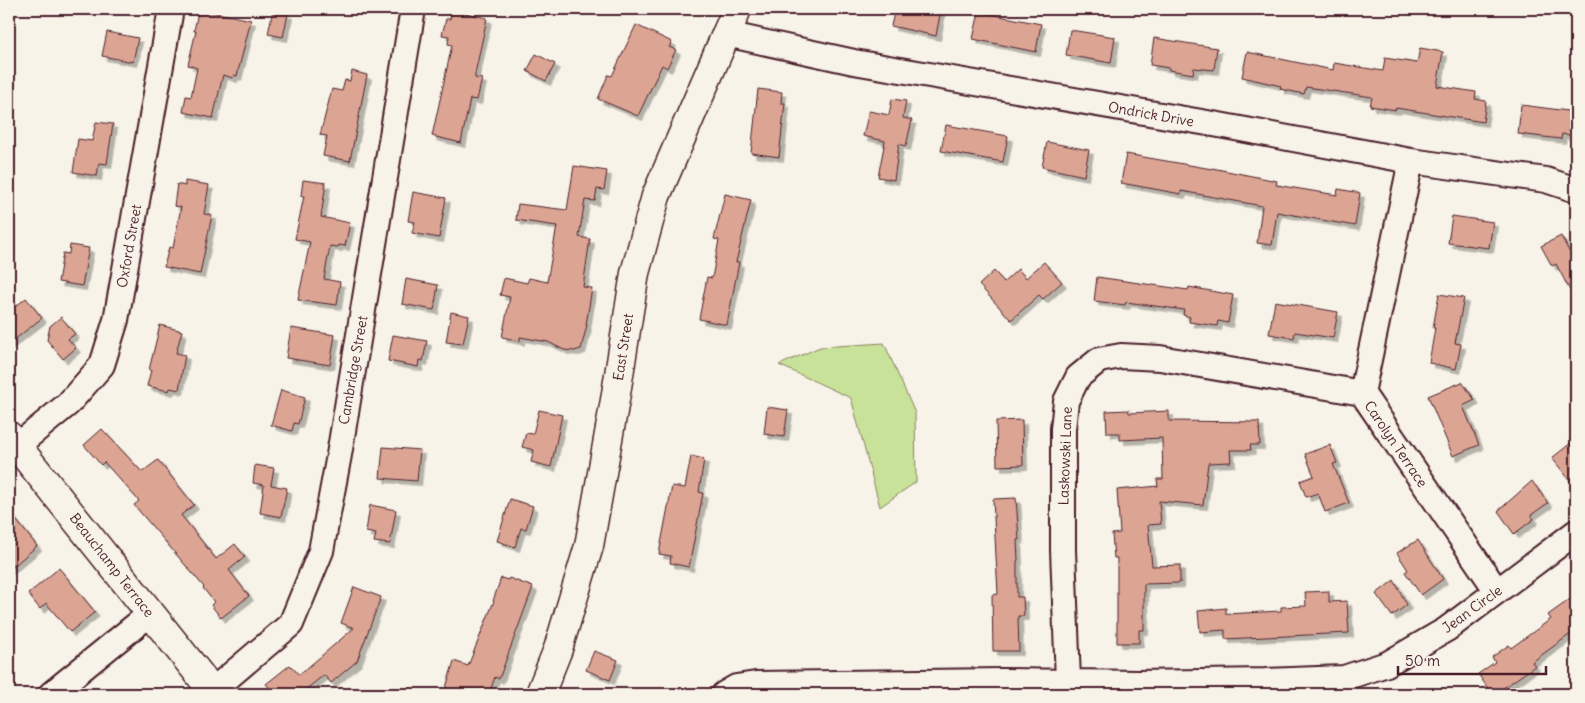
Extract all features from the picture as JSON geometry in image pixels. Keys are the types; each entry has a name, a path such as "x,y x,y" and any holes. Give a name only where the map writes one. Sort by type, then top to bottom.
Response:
{"main road":[{"name":"East Street","path":"540,694 558,649 589,546 635,272 654,205 737,9"},
{"name":"Beauchamp Terrace","path":"13,441 214,693"}],"street":[{"name":"Oxford Street","path":"13,441 68,404 102,365 116,320 171,9"},
{"name":"Cambridge Street","path":"214,693 291,624 321,551 347,407 413,9"},
{"name":"Ondrick Drive","path":"726,34 854,62 1411,161 1546,180 1576,190"},
{"name":"Carolyn Terrace","path":"1411,161 1362,393 1497,591"},
{"name":"Laskowski Lane","path":"1068,681 1063,550 1063,429 1066,401 1078,377 1099,360 1121,356 1160,358 1362,393"},
{"name":"Jean Circle","path":"724,694 736,687 756,684 1002,681 1236,682 1344,678 1387,664 1447,629 1576,532"},
{"path":"51,694 151,613"}],"green space":[{"path":"884,343 915,413 916,482 880,507 851,398 779,365 820,347"}],"building":[{"path":"895,9 941,9 936,36 891,26"},
{"path":"273,10 288,14 283,37 268,34"},
{"path":"452,10 487,18 475,74 475,78 482,79 477,100 470,99 461,143 432,136 452,45 448,44 449,36 442,35 446,19 450,19"},
{"path":"208,11 251,20 237,76 234,75 233,78 223,75 213,118 183,112 186,96 191,97 197,68 188,65 196,31 194,31 198,12 208,14"},
{"path":"979,12 1041,24 1036,52 973,39"},
{"path":"636,25 672,42 669,47 676,50 667,68 662,65 638,116 598,99 608,75 612,76"},
{"path":"1070,30 1115,37 1111,63 1066,55"},
{"path":"107,32 138,38 133,62 102,56"},
{"path":"1154,38 1217,48 1214,70 1194,68 1193,74 1150,65"},
{"path":"1420,48 1443,52 1437,86 1476,92 1475,99 1486,101 1483,122 1396,108 1396,110 1370,106 1372,97 1306,87 1304,94 1280,89 1281,86 1242,77 1247,52 1333,70 1334,63 1383,71 1385,58 1417,63"},
{"path":"536,54 555,64 546,81 527,71"},
{"path":"352,71 367,75 350,161 323,156 327,136 320,135 332,89 342,91 345,80 350,81"},
{"path":"758,89 782,92 781,103 785,103 779,157 751,153"},
{"path":"892,99 906,101 903,118 912,120 906,146 899,144 894,180 878,177 885,141 863,136 869,111 889,115"},
{"path":"1521,105 1576,112 1576,136 1562,134 1561,139 1518,134"},
{"path":"96,122 113,124 107,164 99,163 97,176 73,172 78,139 92,141"},
{"path":"946,125 1008,136 1003,162 941,151"},
{"path":"1047,142 1089,150 1084,176 1042,167"},
{"path":"1126,154 1277,181 1276,185 1337,195 1338,189 1360,193 1355,226 1277,212 1272,245 1257,243 1262,206 1181,191 1181,194 1121,183"},
{"path":"574,166 607,171 604,190 597,189 595,201 585,200 579,237 590,239 583,287 592,288 587,325 581,349 574,351 564,350 548,342 520,337 520,341 502,337 510,297 500,295 504,278 527,283 529,278 547,282 557,226 516,220 518,204 567,210"},
{"path":"303,180 326,183 321,217 350,223 345,246 330,246 324,279 340,282 337,305 298,300 310,242 295,239 304,196 301,196"},
{"path":"185,181 209,185 204,214 212,215 200,274 164,267 169,247 173,248 181,207 174,206 177,184 185,186"},
{"path":"413,192 446,198 439,238 412,233 415,222 408,221"},
{"path":"725,194 751,200 736,262 739,262 727,325 699,319 707,277 712,278 719,240 714,239"},
{"path":"1452,216 1493,222 1489,248 1448,243"},
{"path":"1561,236 1570,253 1576,250 1576,302 1556,264 1552,266 1541,246"},
{"path":"70,245 89,248 82,286 58,282 63,253 69,254"},
{"path":"1044,262 1062,282 1043,299 1039,295 1011,320 979,285 994,271 1004,282 1018,269 1026,278"},
{"path":"1097,277 1188,290 1189,287 1233,295 1228,323 1218,321 1217,326 1189,322 1190,317 1183,315 1184,310 1126,302 1125,305 1094,301"},
{"path":"406,279 438,285 434,310 402,304"},
{"path":"1439,294 1464,298 1455,343 1461,344 1456,369 1429,363"},
{"path":"26,298 42,318 9,344 9,312"},
{"path":"1275,301 1338,312 1333,338 1295,332 1294,338 1269,334"},
{"path":"451,312 469,316 463,344 446,342"},
{"path":"61,317 75,334 68,339 76,348 63,359 47,340 50,326"},
{"path":"160,325 182,331 176,353 185,355 179,390 170,388 169,391 147,386"},
{"path":"291,328 335,335 330,365 286,358"},
{"path":"393,335 427,341 423,361 419,360 418,367 388,361"},
{"path":"1462,382 1475,400 1463,406 1479,445 1453,456 1428,396"},
{"path":"281,390 305,397 298,424 294,423 292,431 271,425"},
{"path":"767,407 788,410 784,437 764,434"},
{"path":"539,410 562,415 551,467 531,462 534,450 522,447 526,433 533,434"},
{"path":"1129,410 1129,413 1169,411 1169,421 1259,422 1260,445 1250,445 1251,450 1230,450 1231,462 1208,463 1203,505 1159,501 1161,524 1148,525 1152,566 1180,565 1180,583 1144,584 1144,630 1139,630 1139,643 1117,643 1117,558 1114,558 1112,534 1120,533 1117,490 1158,486 1157,479 1163,479 1162,438 1120,440 1120,433 1107,433 1106,411"},
{"path":"1022,420 1023,465 997,466 996,421"},
{"path":"102,429 142,472 158,460 194,505 181,515 216,559 235,544 245,557 229,570 249,596 221,618 211,605 214,602 204,587 134,505 139,501 104,462 101,465 84,445"},
{"path":"1576,439 1576,488 1552,458"},
{"path":"1330,445 1337,463 1333,464 1349,503 1325,512 1318,493 1306,497 1300,481 1314,476 1305,454"},
{"path":"383,447 420,450 417,481 380,478"},
{"path":"691,456 704,459 699,492 703,493 689,567 670,563 671,556 659,554 672,486 685,488"},
{"path":"255,465 274,468 271,485 287,488 281,517 260,513 264,485 253,483"},
{"path":"1532,481 1548,503 1531,515 1534,519 1514,534 1498,511"},
{"path":"1016,498 1019,540 1017,540 1017,597 1023,597 1024,616 1018,616 1019,651 993,651 992,595 998,594 993,499"},
{"path":"510,499 533,506 526,529 521,528 515,547 497,541"},
{"path":"370,505 396,510 390,544 374,542 376,534 366,532"},
{"path":"9,511 37,546 9,570"},
{"path":"1418,540 1443,579 1421,595 1405,572 1408,570 1397,553"},
{"path":"59,568 95,612 70,632 46,603 40,609 28,594"},
{"path":"501,578 508,580 509,578 533,587 499,679 495,677 489,694 444,694 454,661 468,666 494,601"},
{"path":"1394,580 1407,605 1392,616 1376,594"},
{"path":"354,587 381,597 357,661 331,683 324,675 300,694 275,694 266,684 290,665 299,675 354,628 341,623"},
{"path":"1329,591 1329,602 1347,601 1349,633 1225,639 1225,630 1200,632 1198,611 1226,608 1226,614 1281,611 1281,607 1306,606 1305,592"},
{"path":"1576,595 1576,630 1532,662 1535,666 1495,694 1492,694 1478,674 1495,662 1492,657 1509,645 1511,648 1551,619 1548,615"},
{"path":"594,651 618,660 610,680 586,670"}]}
